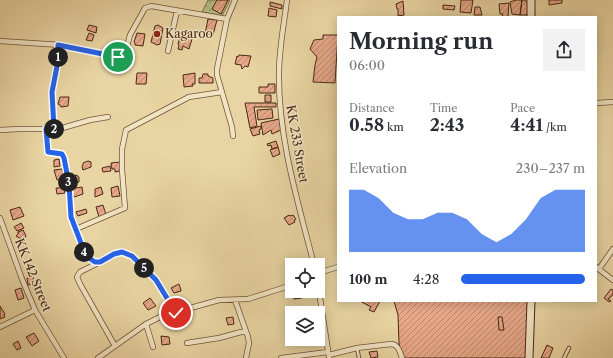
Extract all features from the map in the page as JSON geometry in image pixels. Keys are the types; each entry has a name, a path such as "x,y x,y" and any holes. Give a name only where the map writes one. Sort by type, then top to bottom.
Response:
{"main road":[{"path":"531,16 532,0"},
{"path":"529,358 531,302"}],"street":[{"path":"233,136 232,127 218,82 217,71 227,20 235,0"},
{"name":"KK 233 Street","path":"287,0 279,71 279,102 282,132 312,258"},
{"path":"0,41 58,45 120,57 125,54 130,35 145,8 151,6 227,20"},
{"path":"168,51 177,11"},
{"path":"54,129 52,92 58,61 58,45"},
{"path":"76,229 125,208 122,149 126,130 188,97 222,92"},
{"path":"597,103 613,102"},
{"path":"0,130 61,129 90,120 108,117"},
{"path":"46,129 48,152 62,154 64,158 70,199 70,211 86,256 95,262 100,262"},
{"name":"KK 142 Street","path":"0,218 35,310 64,358"},
{"path":"613,249 597,268 613,280"},
{"path":"115,346 80,284 77,277 80,272 114,254 122,252 132,256 156,280 176,313"},
{"path":"325,271 337,267"},
{"path":"98,358 146,324 162,316 219,300 248,298 285,287"},
{"path":"320,298 329,355"},
{"path":"235,300 246,332 248,343 246,358"},
{"path":"0,327 35,310"},
{"path":"146,324 153,347"},
{"path":"187,343 246,332"},
{"path":"280,358 329,355 357,348 394,344 399,349 402,358"}],"lane":[{"path":"357,348 359,358"},
{"path":"564,358 569,348"}],"green space":[{"path":"208,0 230,0 222,16 202,12"}],"building":[{"path":"217,0 228,0 221,14 212,9"},
{"path":"461,0 473,0 471,13 460,12"},
{"path":"522,0 520,15 512,14 510,2"},
{"path":"522,0 529,3 527,15 520,15"},
{"path":"549,0 562,0 562,3 549,5"},
{"path":"403,1 404,15 398,16 396,4"},
{"path":"270,2 282,5 282,9 270,6"},
{"path":"509,3 508,16 502,16 503,14 500,14 499,4"},
{"path":"443,5 455,6 454,10 443,9"},
{"path":"475,7 480,7 482,15 474,15"},
{"path":"269,8 277,10 276,17 268,16"},
{"path":"208,19 217,20 213,35 205,34"},
{"path":"89,25 97,27 96,33 87,30"},
{"name":"Kagaroo","path":"158,25 163,28 160,44 157,45 151,42 155,26"},
{"path":"89,33 94,35 92,41 86,40"},
{"path":"137,33 145,34 143,46 135,45 134,42"},
{"path":"181,34 184,35 184,38 186,39 189,37 192,39 189,49 183,46 182,50 178,49"},
{"path":"323,35 337,35 335,83 313,82 317,57 310,49 314,40 323,39"},
{"path":"239,55 251,56 248,67 245,66 242,69 241,65 235,64 237,56 238,57"},
{"path":"137,73 147,73 146,84 136,84"},
{"path":"195,73 195,84 192,84 193,86 184,87 183,75"},
{"path":"203,74 208,74 208,76 213,78 213,83 199,83 199,78 202,78"},
{"path":"268,84 275,84 275,93 259,93 259,87 268,87"},
{"path":"265,95 271,95 271,102 265,102"},
{"path":"60,97 69,97 68,106 61,107 58,104"},
{"path":"245,103 276,103 276,107 254,107 257,126 250,128"},
{"path":"272,109 273,118 258,120 257,110"},
{"path":"279,119 281,130 272,134 271,130 263,135 261,123"},
{"path":"261,126 261,129 259,130 260,134 253,136 250,129"},
{"path":"276,141 278,147 272,149 271,145 268,146 267,144"},
{"path":"278,147 280,154 273,157 270,150"},
{"path":"59,159 60,166 54,167 54,160"},
{"path":"88,161 91,162 91,167 83,170 83,163"},
{"path":"120,162 120,171 115,172 115,169 112,169 111,163"},
{"path":"110,166 111,171 103,172 102,168"},
{"path":"62,169 65,177 57,180 54,170"},
{"path":"77,175 79,177 79,182 73,183 70,177"},
{"path":"118,186 120,196 112,197 111,188"},
{"path":"82,187 83,194 71,198 70,189"},
{"path":"101,187 103,194 95,197 95,189"},
{"path":"56,188 64,188 65,193 57,194"},
{"path":"103,205 106,215 99,217 96,207"},
{"path":"20,207 24,216 13,220 10,210"},
{"path":"86,209 87,213 78,216 76,212"},
{"path":"289,215 293,215 296,219 294,220 295,222 289,225 284,218"},
{"path":"21,223 24,228 17,231 14,227"},
{"path":"23,230 26,236 24,239 16,236 18,232"},
{"path":"33,277 34,284 28,285 27,278"},
{"path":"179,284 181,291 174,293 171,288"},
{"path":"21,288 24,298 18,300 15,290"},
{"path":"611,289 613,290 613,295 608,299 611,301 609,302 604,298"},
{"path":"150,298 156,306 148,310 143,303"},
{"path":"362,302 379,302 374,312 369,310 371,307"},
{"path":"394,302 530,302 528,358 402,358 399,343 398,315"},
{"path":"0,306 5,314 5,317 0,319"},
{"path":"233,317 234,324 228,325 226,318"},
{"path":"498,317 502,317 504,330 499,330"},
{"path":"34,333 39,341 32,346 26,337"},
{"path":"161,336 169,337 170,344 162,345"},
{"path":"18,341 21,348 17,350 13,344"},
{"path":"547,345 553,348 549,358 541,358"},
{"path":"377,351 378,357 371,358 369,352"}],"place":[{"name":"Kagaroo","path":"157,34"}],"route":[{"path":"118,57 58,45 58,61 52,92 54,129 46,129 48,152 62,154 64,158 69,184 69,206 71,217 86,256 95,262 100,262 114,254 122,252 132,256 156,280 168,297 176,313"}]}
